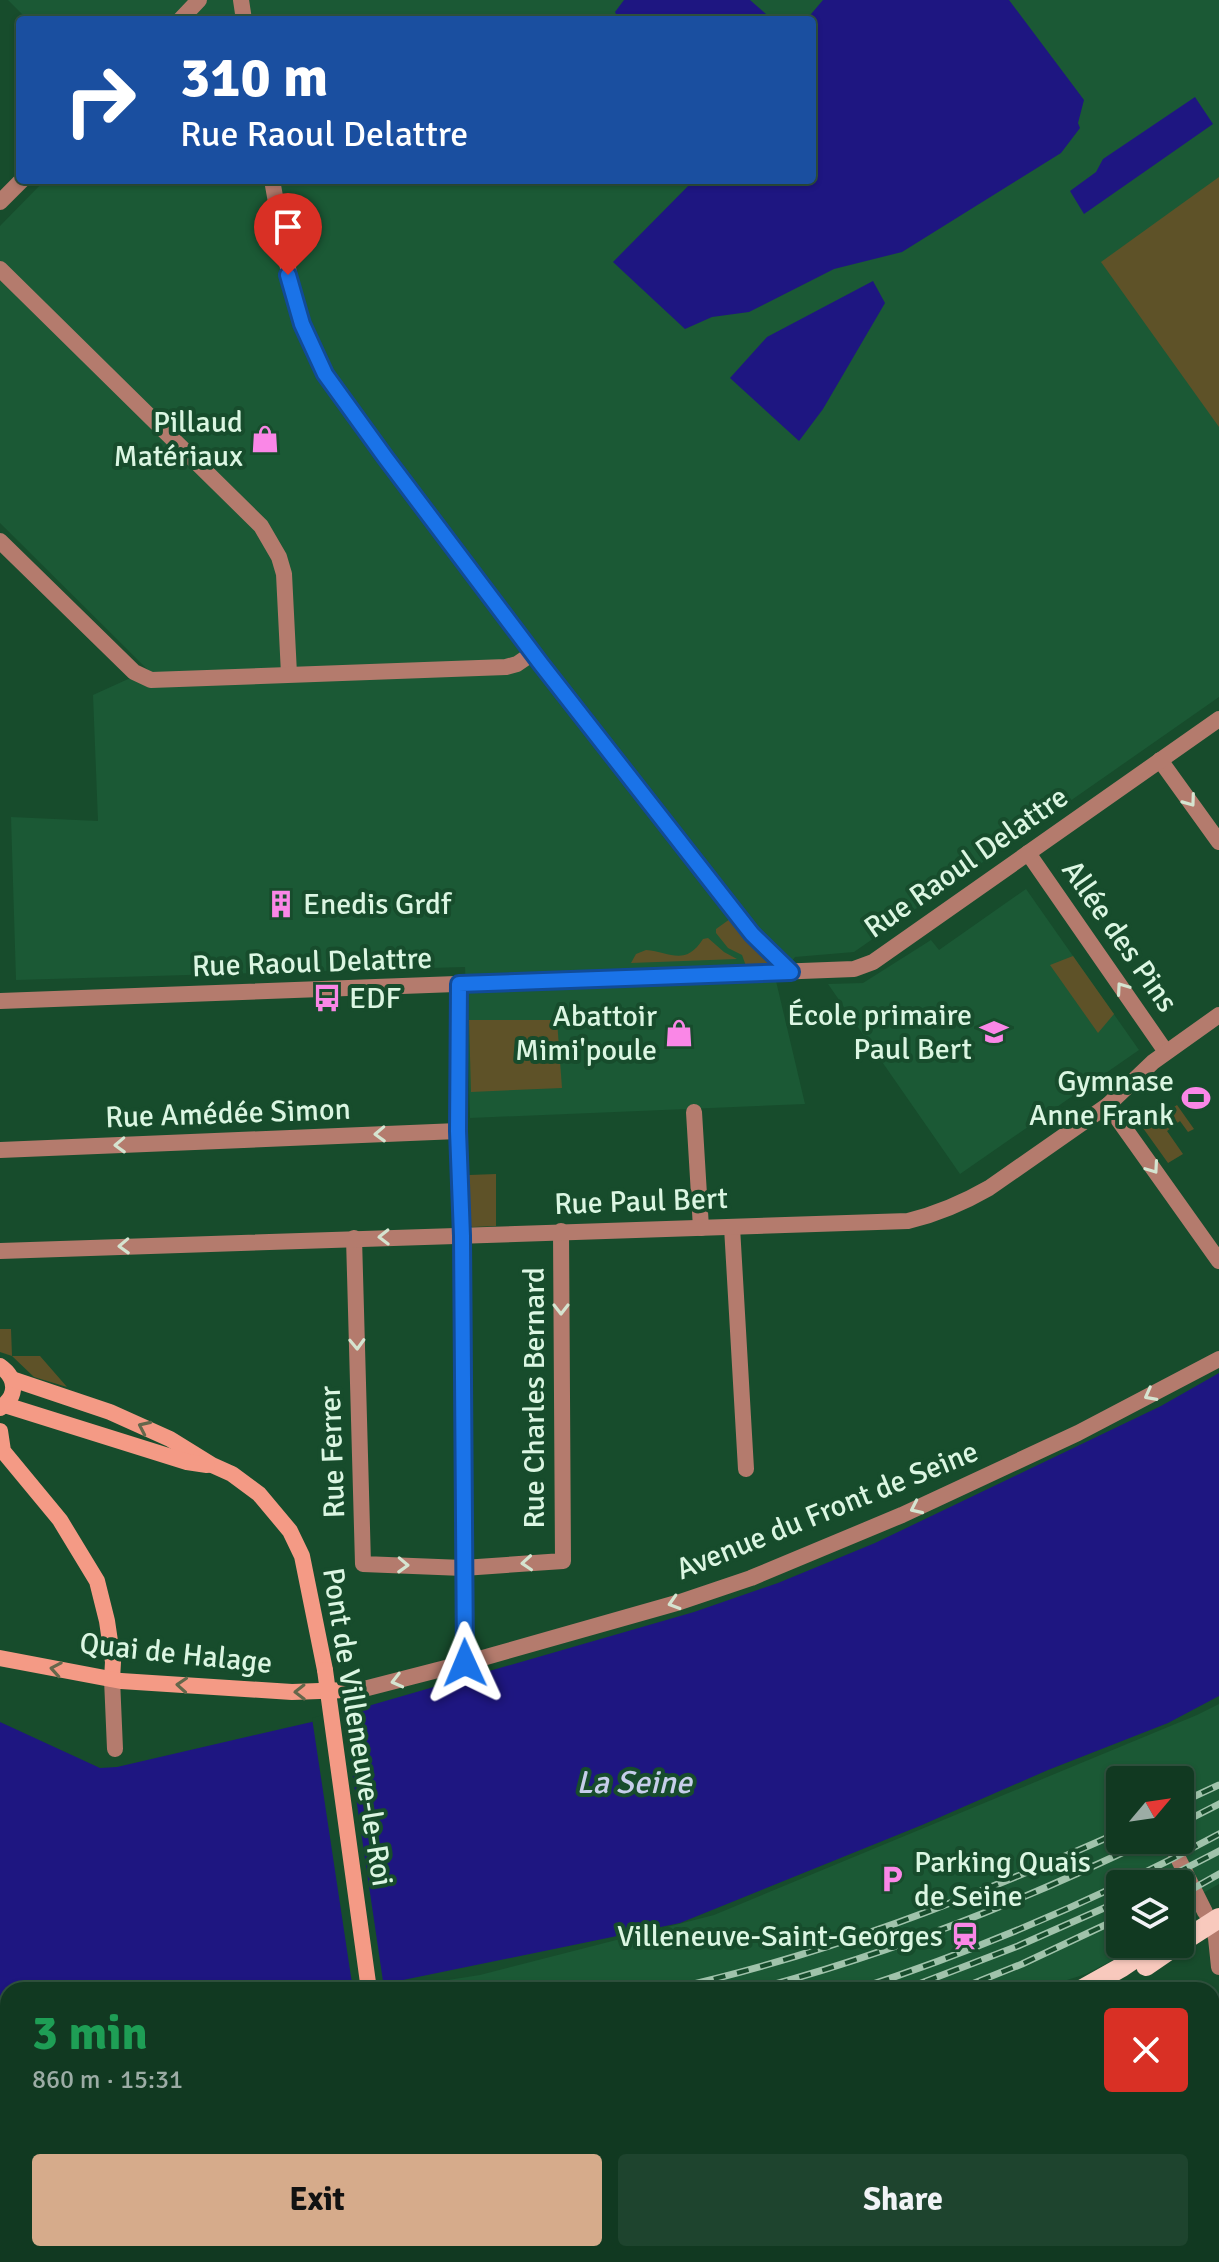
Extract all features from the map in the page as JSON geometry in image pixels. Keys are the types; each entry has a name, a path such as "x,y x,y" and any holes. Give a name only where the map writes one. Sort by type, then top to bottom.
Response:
{"main road":[{"path":"0,1366 12,1379 13,1393 2,1406"},
{"name":"Pont de Villeneuve-le-Roi","path":"12,1379 110,1412 170,1439 232,1474 259,1494 290,1531 302,1556 325,1670 368,1982"},
{"name":"Pont de Villeneuve-le-Roi","path":"2,1406 46,1416 187,1462 212,1465"},
{"path":"0,1431 3,1451 60,1520 97,1581 107,1621 113,1662 112,1679"},
{"name":"Quai de Halage","path":"0,1658 112,1679 292,1692 347,1690"},
{"path":"1194,1922 1214,1914"},
{"path":"1194,1931 1214,1914"},
{"path":"1095,1982 1135,1958"},
{"path":"1121,1982 1157,1958"}],"street":[{"path":"184,16 199,0"},
{"path":"0,202 18,184"},
{"path":"273,184 294,301 325,374 533,653 752,934 791,972"},
{"path":"0,269 261,526 279,557 284,574 289,674"},
{"path":"0,541 134,672 151,680 506,667 517,664 533,653"},
{"name":"Rue Raoul Delattre","path":"0,1001 854,969 873,962 1219,719"},
{"path":"1160,760 1219,842"},
{"name":"Allée des Pins","path":"1028,853 1166,1052"},
{"path":"459,984 465,1663"},
{"name":"Rue Paul Bert","path":"0,1251 908,1221 933,1215 989,1188 1108,1105 1166,1052 1219,1015"},
{"path":"1108,1105 1219,1261"},
{"path":"694,1112 701,1228"},
{"name":"Rue Amédée Simon","path":"0,1150 458,1131"},
{"path":"732,1227 746,1469"},
{"name":"Rue Charles Bernard","path":"463,1568 563,1561 561,1231"},
{"name":"Rue Ferrer","path":"354,1238 363,1564 463,1568"},
{"name":"Avenue du Front de Seine","path":"347,1690 360,1690 465,1663 680,1602 751,1578 902,1515 1078,1433 1219,1359"},
{"path":"112,1679 115,1749"},
{"path":"1178,1854 1214,1914 1219,1967"}],"shaded area":[{"path":"8,0 1219,0 1219,697 854,952 795,957 776,981 805,1104 470,1118 465,967 16,980 11,817 98,821 93,695 148,670 0,523 0,226 41,184 816,184 816,16 24,16"},
{"path":"1219,177 1219,427 1101,262"},
{"name":"École primaire Paul Bert","path":"1026,889 1139,1050 960,1174 828,984 863,983 931,940 939,950"},
{"path":"730,919 773,965 746,966 742,955 728,948 716,929"},
{"path":"708,938 737,959 631,963 636,954 646,950 677,956 690,953 703,939"},
{"path":"1073,956 1114,1014 1098,1033 1050,965"},
{"path":"469,1020 557,1020 562,1088 471,1092"},
{"path":"1177,1105 1194,1129 1188,1132 1180,1121 1167,1131 1183,1154 1168,1163 1143,1128"},
{"path":"496,1174 496,1226 472,1227 468,1222 469,1175"},
{"path":"0,1329 11,1329 12,1356 0,1352"},
{"path":"12,1356 40,1356 67,1387 34,1377"},
{"path":"1219,1704 1219,1884 1194,1898 1194,1870 1106,1870 1106,1958 1116,1958 1086,1974 1060,1982 436,1982 480,1975 714,1915"}],"water":[{"path":"624,0 750,0 768,16 617,16 615,12"},
{"path":"823,0 1009,0 1084,100 1078,123 1080,128 1061,153 902,252 834,269 749,312 712,317 685,329 613,262 690,184 816,184 816,16 809,16"},
{"path":"1195,97 1213,124 1084,214 1070,191 1096,172 1103,159"},
{"path":"873,281 885,303 823,409 799,441 730,378 767,337"},
{"name":"La Seine","path":"1219,1373 1219,1696 1168,1723 680,1923 393,1982 0,1982 0,1722 100,1768 117,1767 316,1721 694,1612 778,1583 875,1543 1161,1406"}],"pier":[{"path":"343,1709 383,1982 352,1982 312,1718"}],"railway":[{"path":"1194,1797 1219,1785"},
{"path":"1194,1817 1219,1804"},
{"path":"878,1982 1041,1920 1219,1834"},
{"path":"701,1982 784,1960 898,1923 1106,1838"},
{"path":"1182,1870 1219,1851"},
{"path":"782,1982 954,1925 1119,1854"},
{"path":"1194,1888 1219,1874"},
{"path":"924,1982 1018,1946 1106,1907"},
{"path":"977,1982 1106,1925"}],"place":[{"name":"Pillaud Matériaux","path":"265,439"},
{"name":"Enedis Grdf","path":"281,904"},
{"name":"EDF","path":"327,998"},
{"name":"École primaire Paul Bert","path":"994,1032"},
{"name":"Abattoir Mimi'poule","path":"679,1033"},
{"name":"Gymnase Anne Frank","path":"1196,1098"},
{"name":"Parking Quais de Seine","path":"892,1879"},
{"name":"Villeneuve-Saint-Georges","path":"965,1936"}],"route":[{"path":"288,275 302,324 325,374 541,664 752,934 791,972 459,984 465,1663"}]}
